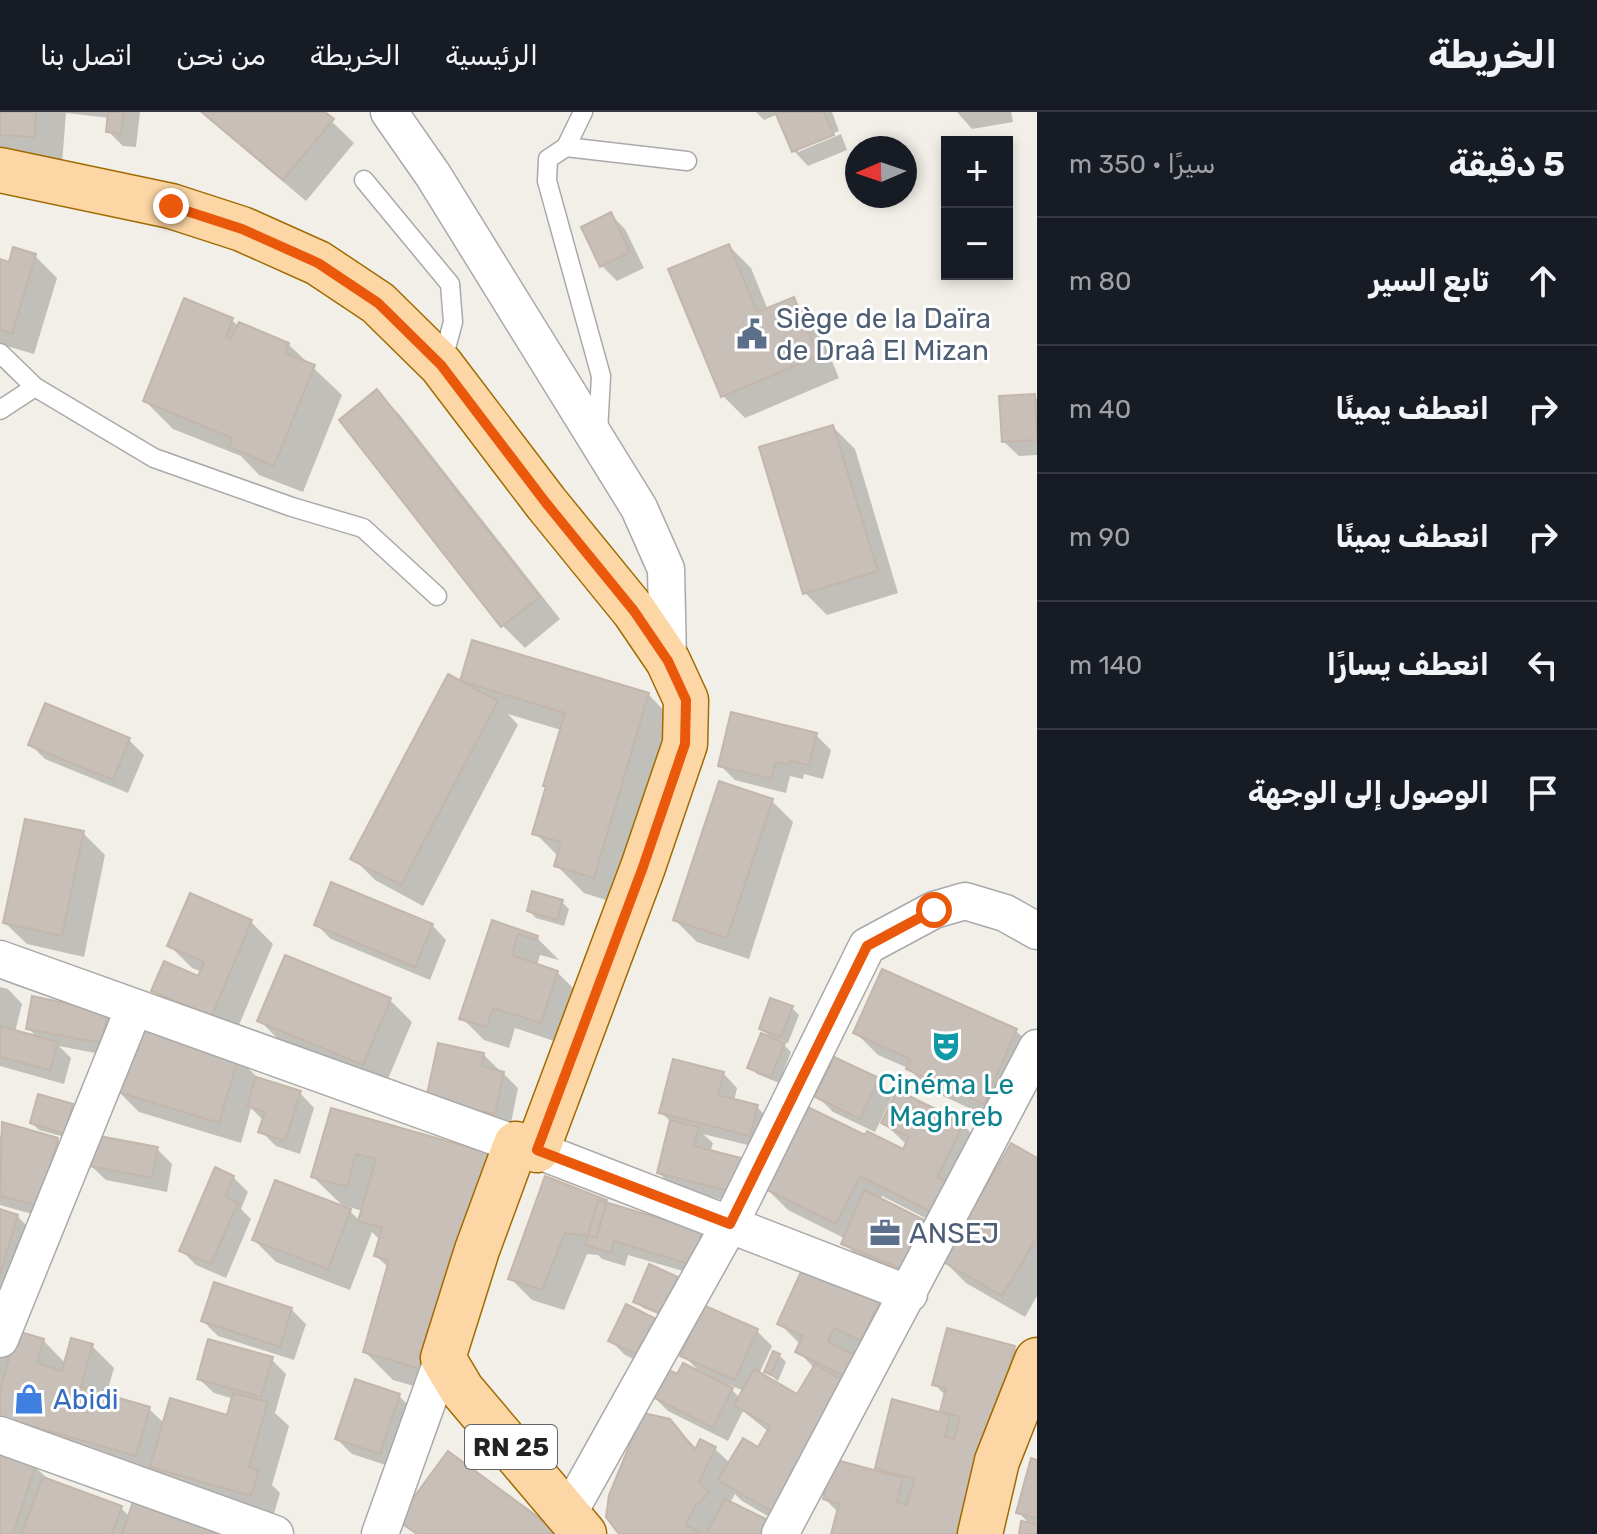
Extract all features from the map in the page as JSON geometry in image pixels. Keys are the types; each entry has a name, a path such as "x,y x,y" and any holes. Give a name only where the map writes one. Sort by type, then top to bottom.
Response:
{"main road":[{"path":"0,170 171,206 254,235 318,263 378,303 441,365 546,503 634,611 668,661 686,700 685,744 643,867 526,1147 477,1250 443,1358"},
{"name":"RN 25","path":"443,1358 462,1390 576,1524"},
{"path":"980,1534 997,1461 1037,1360"}],"street":[{"path":"389,112 433,175 639,508 666,569 668,661"},
{"path":"576,1524 730,1224 867,946 934,910 965,901 1005,913 1037,931"},
{"path":"0,959 526,1147 909,1294"},
{"path":"0,1339 134,1008"},
{"path":"780,1534 1037,1048"},
{"path":"380,1534 443,1358"},
{"path":"0,1435 275,1534"}],"lane":[{"path":"583,112 566,147 548,159 547,181 601,376 598,442"},
{"path":"566,147 687,161"},
{"path":"364,180 450,284 453,322 441,365"},
{"path":"0,353 35,387 154,458 292,507 363,528 437,596"},
{"path":"0,410 35,387"}],"building":[{"path":"0,112 36,112 35,137 0,135"},
{"path":"108,112 124,112 121,134 106,132"},
{"path":"202,112 325,112 334,119 283,180"},
{"path":"775,112 824,112 834,135 792,152"},
{"path":"611,212 630,252 600,267 581,227"},
{"name":"Siège de la Daïra de Draâ El Mizan","path":"729,244 757,312 794,297 818,356 721,397 668,269"},
{"path":"13,247 36,254 12,334 0,330 0,259 9,262"},
{"path":"184,298 233,318 226,337 231,339 239,322 289,343 285,353 315,365 274,466 229,447 232,438 143,401"},
{"path":"377,389 540,597 501,627 339,420"},
{"path":"1035,394 1037,440 1002,442 999,396"},
{"path":"833,425 878,571 803,594 759,447"},
{"path":"472,640 649,693 594,878 554,866 561,842 532,834 565,713 460,681"},
{"path":"448,674 498,701 401,885 350,859"},
{"path":"45,703 130,738 113,780 28,745"},
{"path":"731,712 817,733 809,765 776,762 771,779 718,766"},
{"path":"719,781 773,799 727,938 673,920"},
{"path":"25,819 84,831 62,936 3,923"},
{"path":"331,882 433,924 415,967 314,925"},
{"path":"532,891 563,900 557,920 527,911"},
{"path":"190,893 252,920 212,1016 151,991 164,961 198,976 204,962 167,946"},
{"path":"492,920 538,936 537,940 518,934 512,955 558,971 541,1023 493,1008 487,1027 459,1019"},
{"path":"285,955 391,998 363,1065 257,1021"},
{"name":"Cinéma Le Maghreb","path":"882,969 1017,1029 984,1104 906,1069 910,1059 853,1033"},
{"path":"32,996 108,1012 101,1043 26,1029"},
{"path":"770,998 793,1006 781,1037 759,1029"},
{"path":"135,1024 239,1056 219,1123 115,1091"},
{"path":"0,1026 58,1042 50,1070 0,1057"},
{"path":"761,1033 785,1043 771,1077 747,1068"},
{"path":"438,1043 484,1053 482,1066 504,1072 495,1114 426,1099"},
{"path":"834,1057 879,1078 860,1119 815,1097"},
{"path":"673,1059 724,1072 718,1095 758,1105 750,1136 659,1113"},
{"path":"256,1077 301,1091 285,1141 258,1132 265,1112 247,1106"},
{"path":"897,1090 964,1123 937,1177 954,1185 939,1216 860,1176 836,1224 763,1188 804,1105 865,1135 867,1131 903,1149 909,1137 881,1123"},
{"path":"38,1094 73,1104 65,1134 30,1123"},
{"path":"331,1108 489,1153 427,1371 363,1352 389,1260 374,1256 382,1228 358,1221 376,1159 356,1154 347,1187 311,1177"},
{"path":"670,1120 699,1127 694,1146 741,1158 733,1192 657,1173"},
{"path":"2,1122 58,1138 39,1206 0,1196"},
{"path":"94,1135 158,1147 152,1178 89,1166"},
{"path":"1011,1143 1037,1158 1037,1237 1002,1296 942,1261"},
{"path":"215,1167 234,1176 225,1197 238,1203 211,1264 179,1251"},
{"path":"545,1176 607,1200 597,1237 565,1233 542,1290 508,1279"},
{"path":"275,1180 351,1209 328,1269 252,1240"},
{"name":"ANSEJ","path":"864,1190 930,1223 905,1270 841,1244"},
{"path":"598,1200 702,1231 692,1265 614,1241 611,1253 585,1245"},
{"path":"0,1209 18,1215 0,1275"},
{"path":"806,1261 882,1297 861,1341 834,1328 828,1342 854,1355 844,1376 795,1352 803,1336 777,1324"},
{"path":"649,1264 678,1277 663,1314 633,1302"},
{"path":"214,1282 292,1308 280,1347 201,1321"},
{"path":"626,1304 658,1320 641,1356 608,1341"},
{"path":"703,1305 758,1329 735,1380 680,1356"},
{"path":"947,1328 1015,1346 966,1534 831,1534 839,1504 823,1499 833,1459 903,1478 897,1502 907,1505 914,1479 875,1468 892,1399 950,1415 945,1437 954,1439 960,1417 940,1411 946,1388 932,1385"},
{"path":"17,1331 44,1339 37,1363 62,1371 71,1338 93,1344 81,1387 150,1407 136,1456 0,1417 0,1390"},
{"path":"208,1339 273,1357 261,1397 197,1379"},
{"path":"773,1351 780,1354 771,1375 764,1372"},
{"path":"683,1363 733,1388 713,1428 651,1396 665,1368 677,1374"},
{"path":"815,1364 845,1382 771,1511 718,1480 743,1438 758,1447 770,1426 734,1405 754,1369 797,1394"},
{"path":"355,1379 400,1394 380,1454 335,1439"},
{"path":"233,1393 268,1402 249,1467 259,1470 251,1496 150,1467 170,1398 227,1415"},
{"path":"643,1413 670,1419 695,1450 700,1439 716,1447 699,1481 709,1493 696,1505 685,1525 703,1534 619,1534 606,1517 609,1495"},
{"path":"448,1451 561,1534 417,1534 397,1520"},
{"path":"0,1452 36,1464 13,1534 0,1534"},
{"path":"1031,1458 1037,1460 1037,1518 1016,1513"},
{"path":"43,1477 122,1506 112,1534 21,1534"},
{"path":"725,1499 768,1520 761,1534 706,1534"},
{"path":"133,1502 225,1534 122,1534"},
{"path":"1021,1521 1037,1524 1037,1534 1019,1534"}],"place":[{"name":"Siège de la Daïra de Draâ El Mizan","path":"752,334"},
{"name":"Cinéma Le Maghreb","path":"946,1046"},
{"name":"ANSEJ","path":"885,1233"},
{"name":"Abidi","path":"29,1399"}],"route":[{"path":"171,206 242,229 318,263 378,303 441,365 546,503 634,611 668,661 686,700 685,744 643,867 537,1150 730,1224 867,946 934,910"}]}
